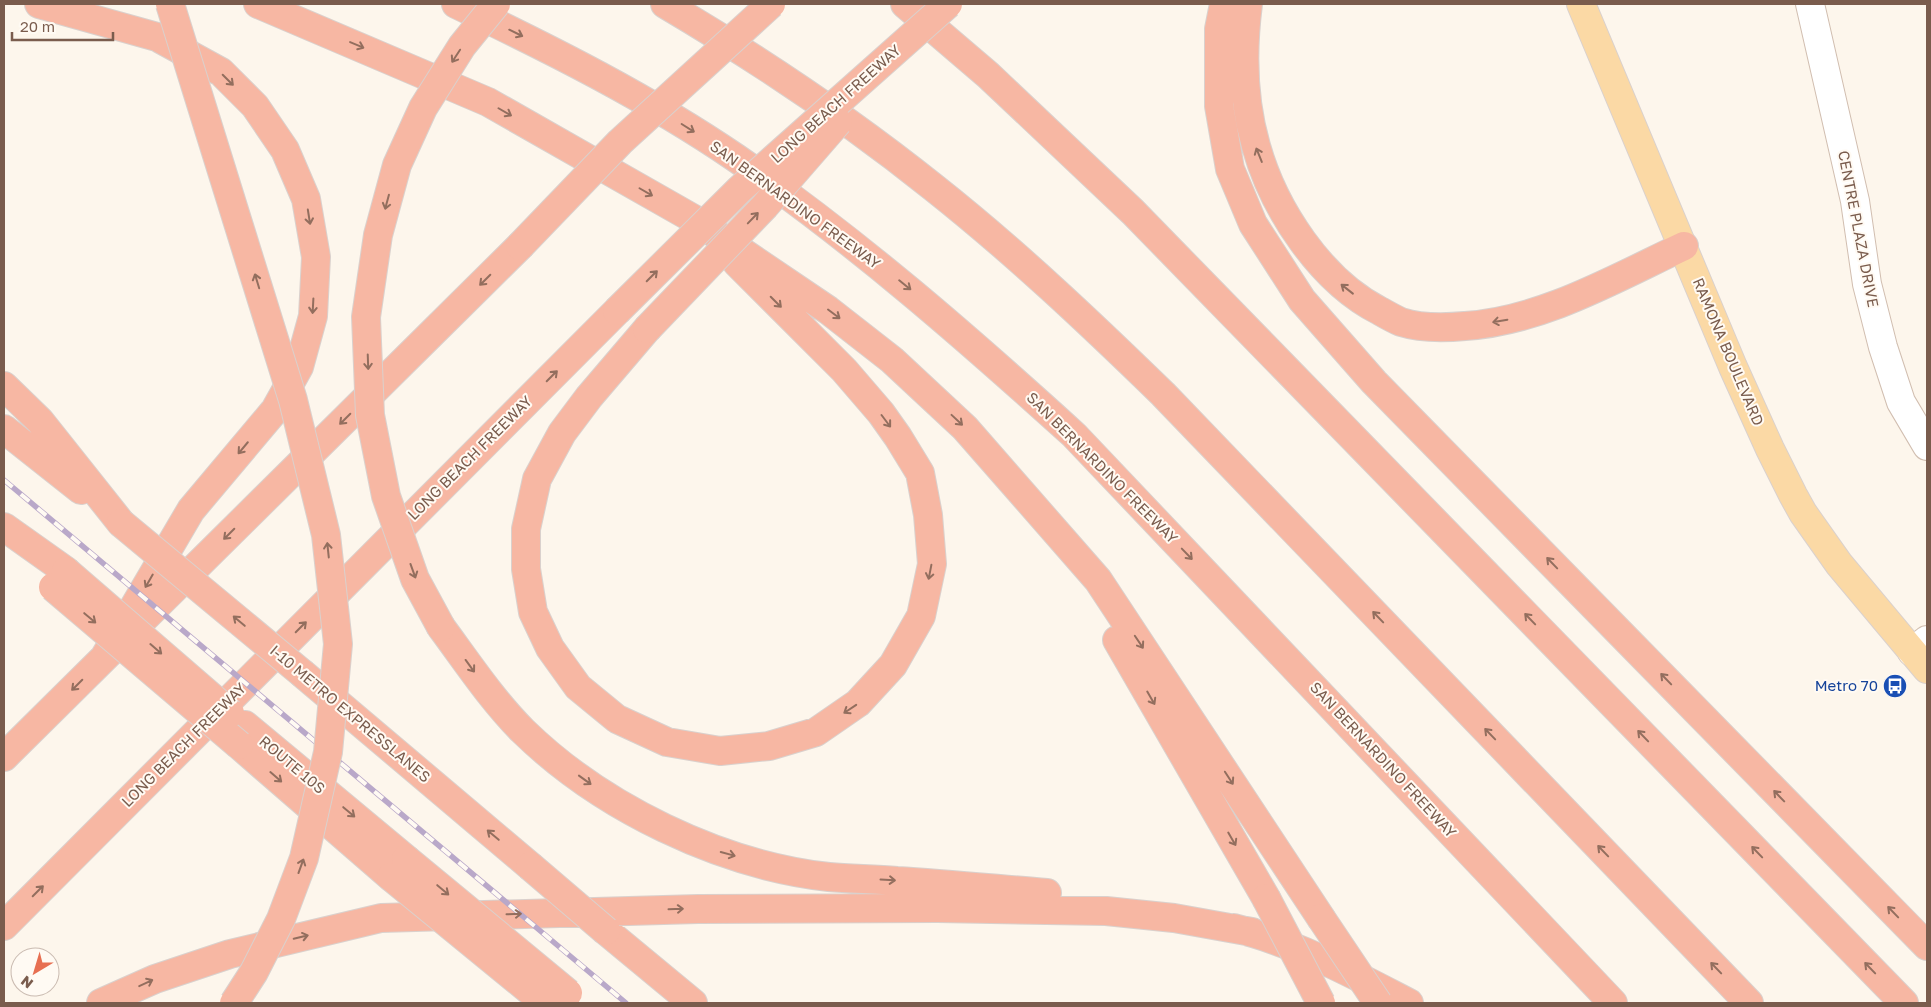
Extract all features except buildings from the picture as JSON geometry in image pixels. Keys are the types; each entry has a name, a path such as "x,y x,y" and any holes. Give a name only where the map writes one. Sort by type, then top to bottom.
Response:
{"highway":[{"path":"39,4 157,36 221,72 255,106 285,150 306,199 316,257 313,316 299,368 275,410 191,510 104,658"},
{"path":"170,4 293,400 326,535 338,644 328,752 304,858 281,919 254,972 234,1003"},
{"path":"258,4 488,102 692,218 828,310 892,360 965,428 1098,580 1378,1003"},
{"name":"SAN BERNARDINO FREEWAY","path":"456,4 600,76 735,158 819,219 904,285 982,351 1074,435 1613,1003"},
{"path":"496,4 462,46 423,108 397,166 378,235 366,317 370,415 386,496 416,579 441,627 485,688 523,731 566,767 612,800 659,826 718,851 776,866 828,876 1062,895 1143,907 1252,932 1330,962 1409,1003"},
{"path":"665,4 790,81 866,136 933,187 1049,286 1163,394 1749,1003"},
{"path":"4,757 520,246 749,4"},
{"path":"620,142 771,4"},
{"path":"905,4 988,75 1133,212 1904,1003"},
{"name":"LONG BEACH FREEWAY","path":"4,926 740,189 948,4"},
{"path":"1224,4 1219,29 1219,106 1230,169 1253,224 1302,300 1374,382 1927,946"},
{"path":"1248,4 1244,62 1248,102 1256,146 1264,169 1290,225 1309,251 1342,285 1368,305 1400,322 1435,327 1465,326 1504,321 1547,309 1684,246"},
{"path":"692,218 844,370 898,437 920,473 928,515 932,564 921,616 893,665 858,703 816,732 769,746 720,751 667,742 617,719 578,687 550,648 533,612 526,569 526,529 538,479 562,433 589,397 647,329 764,206 915,34"},
{"path":"4,386 40,422 121,523"},
{"name":"I-10 METRO EXPRESSLANES","path":"4,429 303,674 692,1003"},
{"path":"1024,494 1090,594 1266,898 1321,1003"},
{"path":"4,527 390,877 565,1000"},
{"path":"4,536 60,579"},
{"path":"101,1003 155,978 230,954 381,918 698,909 946,908 1106,912 1174,918 1252,932"}],"main road":[{"name":"RAMONA BOULEVARD","path":"1581,4 1684,246 1733,367 1770,449 1803,513 1839,564 1922,654"}],"street":[{"name":"CENTRE PLAZA DRIVE","path":"1810,4 1855,201 1867,284 1883,347 1901,402 1927,446"}],"railway":[{"path":"4,480 626,1003"}],"place":[{"name":"Metro 70","path":"1895,686"}]}
